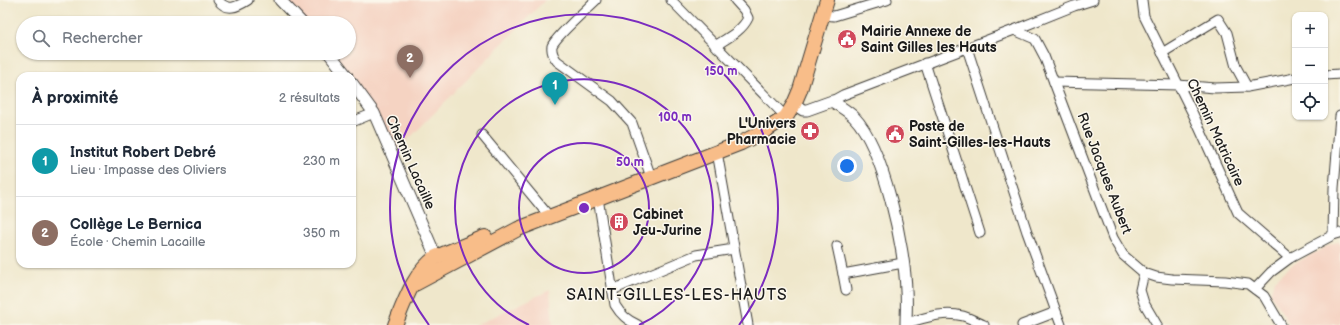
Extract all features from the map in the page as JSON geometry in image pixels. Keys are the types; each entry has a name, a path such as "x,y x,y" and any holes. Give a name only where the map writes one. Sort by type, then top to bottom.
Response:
{"main road":[{"path":"419,282 518,229 741,143 766,130 786,117 800,90 827,0"},
{"path":"396,325 419,282 424,267 436,257 488,236 518,229"}],"street":[{"path":"218,0 231,8 238,7 248,0"},
{"path":"280,0 295,16"},
{"path":"596,0 558,38 552,46 553,55 557,61 612,101 632,123 651,178"},
{"path":"670,0 786,117"},
{"path":"715,46 742,28 748,18 744,10 735,0"},
{"path":"823,15 834,16 887,0"},
{"path":"794,104 802,110 807,110 925,63 1014,30 1074,3 1093,0"},
{"name":"Chemin Matricaire","path":"1142,0 1144,16 1208,145 1238,213 1290,258"},
{"path":"1162,53 1218,19 1227,33 1236,67 1247,88"},
{"name":"Rue Jacques Aubert","path":"1014,30 1035,39 1044,56 1113,238 1123,255 1144,273 1156,277 1172,279 1225,280 1248,284 1255,288"},
{"path":"967,48 1027,232 1061,325"},
{"path":"334,60 344,72"},
{"path":"925,63 980,233"},
{"path":"1328,75 1340,74"},
{"path":"1054,82 1247,88 1292,79"},
{"name":"Chemin Lacaille","path":"356,88 374,113 436,257"},
{"path":"832,101 854,118 866,133 887,187 895,219 903,263 906,291 906,324 939,314 964,317 984,325"},
{"path":"356,120 374,113"},
{"path":"1281,325 1264,296 1255,288 1271,272 1290,258 1337,234 1334,188 1340,116"},
{"path":"482,135 549,216"},
{"path":"717,152 748,325"},
{"path":"598,198 615,305 621,315 638,325"},
{"path":"837,246 846,290"},
{"path":"612,290 696,255 734,249"},
{"path":"843,274 903,263"},
{"path":"1144,273 1140,290 1144,303 1157,325"},
{"path":"1022,325 1056,312"}],"shaded area":[{"path":"282,0 545,0 394,154 356,92 356,72 344,72 336,60 356,60 356,16 297,16"},
{"path":"1340,241 1340,325 1289,325 1270,293 1274,281 1292,265 1331,244"},
{"path":"550,290 553,325 476,325"}],"place":[{"name":"Mairie Annexe de Saint Gilles les Hauts","path":"847,39"},
{"name":"Collège Le Bernica","path":"410,78"},
{"name":"Institut Robert Debré","path":"555,105"},
{"name":"L'Univers Pharmacie","path":"810,131"},
{"name":"Poste de Saint-Gilles-les-Hauts","path":"895,134"},
{"name":"Cabinet Jeu-Jurine","path":"619,222"}],"district":[{"name":"SAINT-GILLES-LES-HAUTS","path":"677,294"}]}
